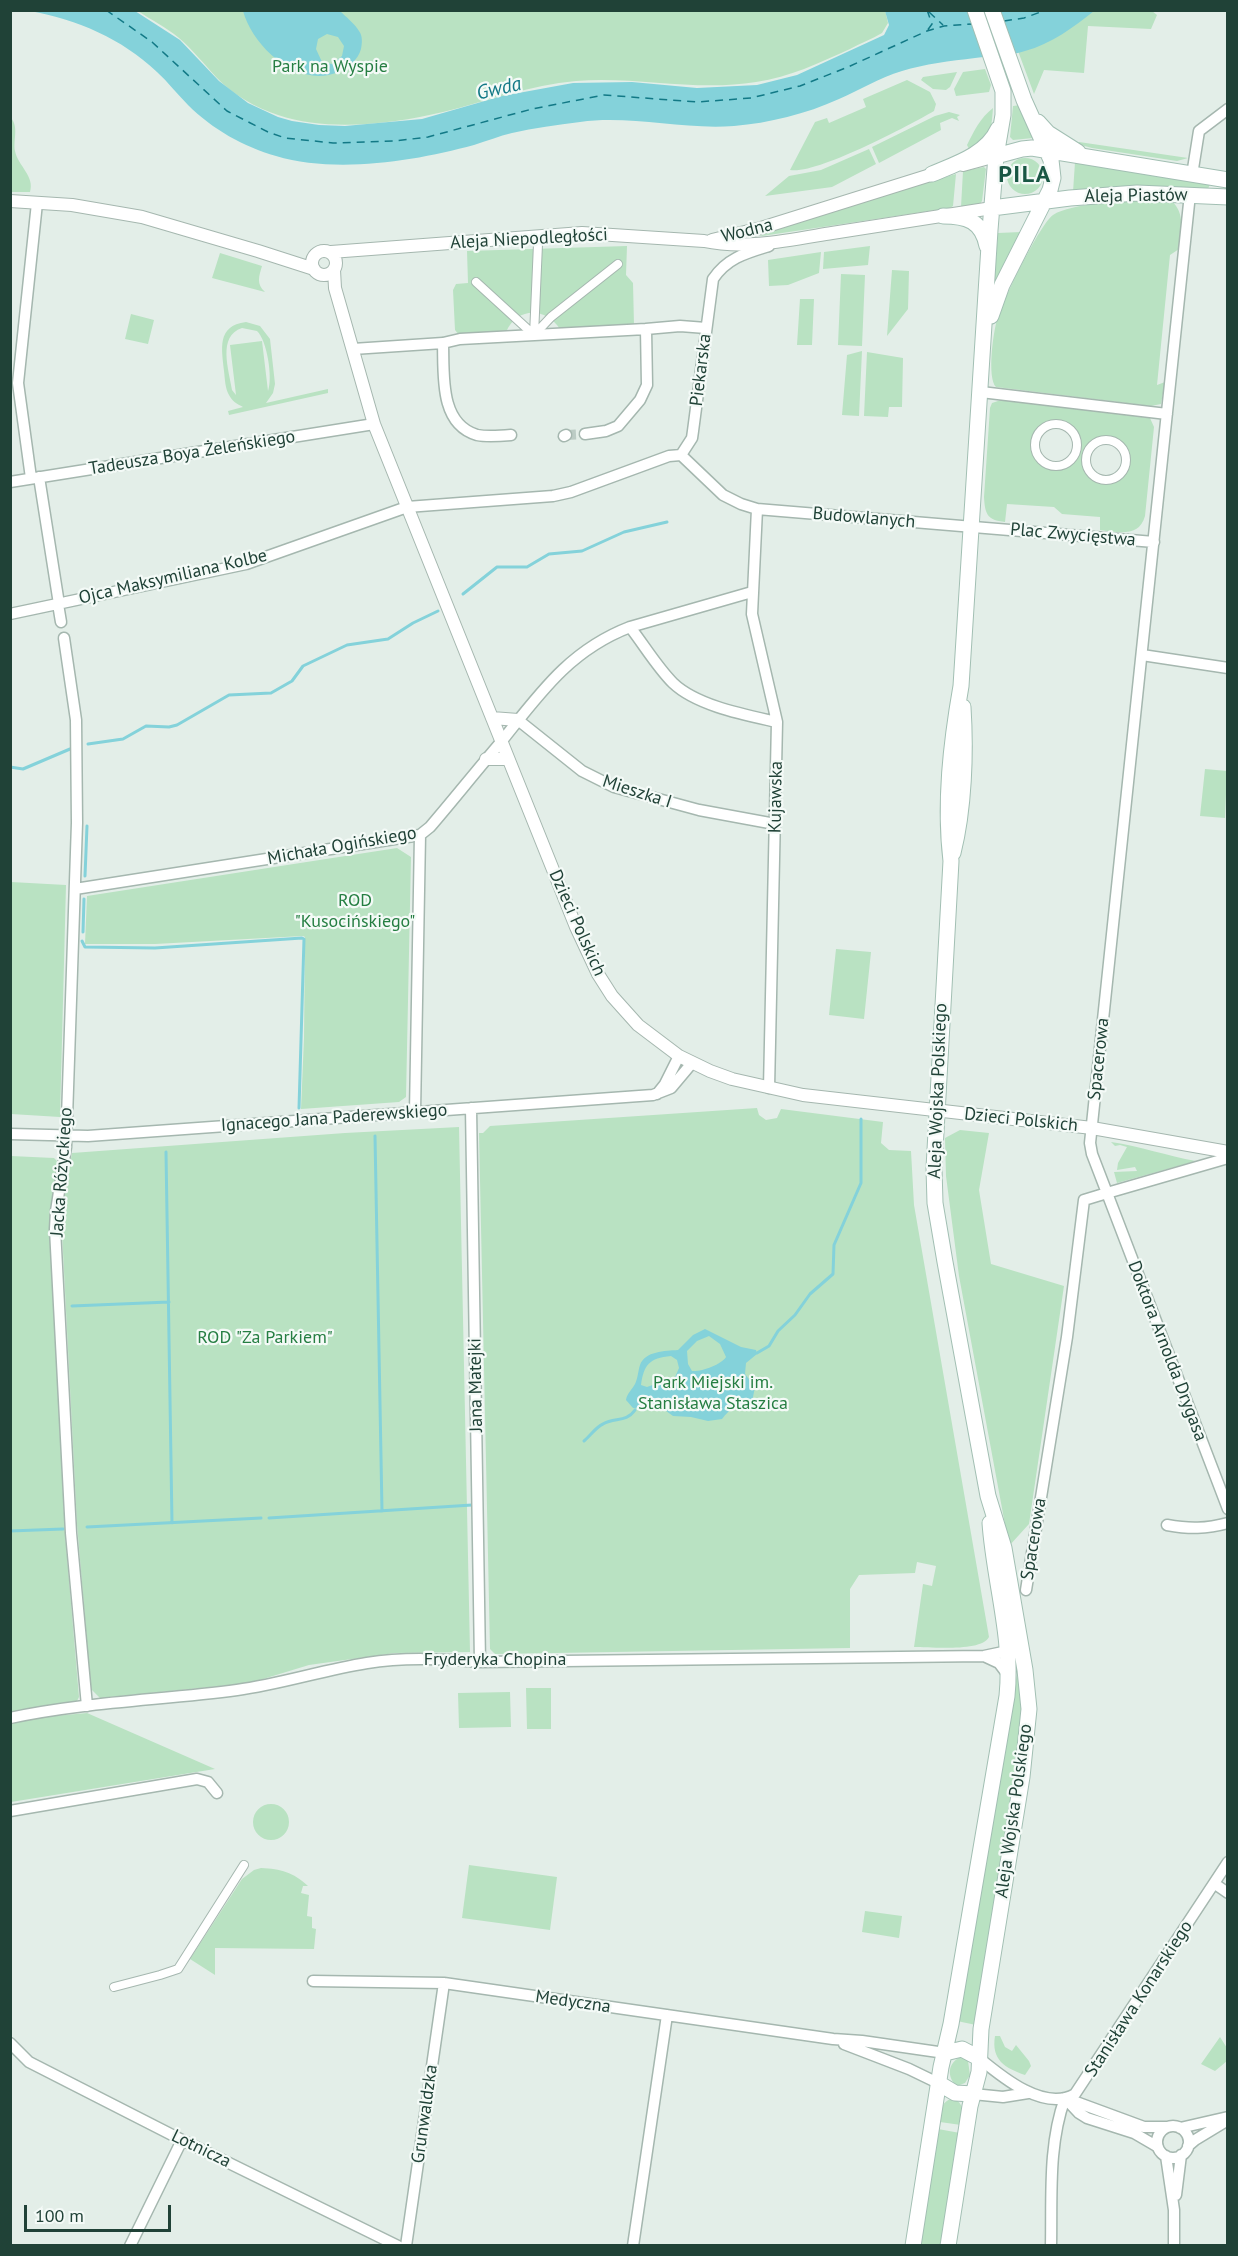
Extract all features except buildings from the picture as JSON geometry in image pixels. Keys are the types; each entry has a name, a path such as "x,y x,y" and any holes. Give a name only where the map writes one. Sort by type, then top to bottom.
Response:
{"main road":[{"path":"975,10 1003,91 1003,114 996,156 988,255 981,393"},
{"path":"984,339 1002,285 1053,178 1047,151 1016,78 992,10"},
{"path":"1028,108 1048,133 1072,150 1092,158"},
{"path":"932,174 986,147 994,138 1003,114"},
{"name":"Aleja Piastów","path":"996,156 1022,148 1227,180"},
{"name":"Aleja Piastów","path":"992,208 1089,196 1137,193 1227,197"},
{"path":"1025,237 1052,209 1070,200 1089,196"},
{"path":"943,216 966,219 978,225 985,236 988,255"},
{"name":"Aleja Wojska Polskiego","path":"945,2053 1008,1676 1008,1652 992,1551 988,1496 939,1226 933,1168 951,861 958,832 962,774 964,731 961,686 981,393"},
{"name":"Aleja Wojska Polskiego","path":"979,2058 988,1977 1026,1749 1029,1709 1025,1670 1004,1548 988,1496"},
{"path":"913,2246 945,2053 962,2049 979,2058 979,2072 973,2094 948,2246"},
{"path":"940,2084 955,2093 973,2094"}],"street":[{"path":"1192,175 1199,131 1227,109"},
{"name":"Wodna","path":"705,241 760,228 996,156"},
{"name":"Plac Zwycięstwa","path":"972,526 1154,542 1190,194"},
{"name":"Aleja Niepodległości","path":"10,201 72,205 142,217 277,256 328,266 353,251 582,233 705,241"},
{"path":"37,202 14,383 35,478 61,622"},
{"name":"Wodna","path":"705,241 719,244 763,243 992,208"},
{"path":"760,228 752,236 754,240 763,243"},
{"name":"Piekarska","path":"681,455 692,438 710,287 718,270 725,263 742,254 792,239"},
{"path":"534,335 538,244"},
{"name":"Aleja Niepodległości","path":"277,256 314,255 312,262 328,266"},
{"path":"534,335 550,317 618,264"},
{"name":"Dzieci Polskich","path":"328,266 374,424 583,946 598,974 620,1006 638,1024 679,1056 692,1063 732,1079 769,1088 803,1095 1092,1128 1227,1152"},
{"path":"476,282 534,335"},
{"path":"353,349 443,343 460,339 680,326 706,328"},
{"path":"585,434 606,431 618,426 640,400 647,385 646,329"},
{"path":"443,343 444,386 451,413 461,426 476,434 510,435"},
{"path":"981,393 1167,414"},
{"name":"Tadeusza Boya Żeleńskiego","path":"10,482 374,424"},
{"path":"1057,425 1071,431 1077,447 1069,462 1053,466 1040,458 1035,443 1041,431 1048,426 1057,425"},
{"path":"1106,440 1114,442 1124,452 1124,467 1120,474 1112,479 1097,478 1087,467 1088,452 1098,442 1106,440"},
{"path":"681,455 723,495 757,509"},
{"name":"Ojca Maksymiliana Kolbe","path":"10,614 246,564 407,507 553,496 586,488 669,456 681,455"},
{"name":"Budowlanych","path":"757,509 972,526"},
{"name":"Kujawska","path":"757,509 752,614 777,722 769,1088"},
{"name":"Spacerowa","path":"1026,1590 1067,1337 1084,1200 1107,1193 1092,1154 1092,1128 1154,542"},
{"name":"Michała Ogińskiego","path":"75,888 420,835 430,827 550,680 567,664 614,633 752,592"},
{"path":"630,627 671,681 681,690 703,701 777,722"},
{"name":"Jacka Różyckiego","path":"64,638 73,691 78,753 66,1147 56,1211 56,1229 70,1522 87,1706"},
{"path":"1142,655 1227,668"},
{"path":"492,718 518,720"},
{"name":"Mieszka I","path":"518,720 582,771 614,787 699,810 775,824"},
{"path":"486,759 508,759"},
{"path":"415,1112 420,835"},
{"path":"657,1094 679,1056"},
{"path":"657,1094 674,1086 692,1063"},
{"name":"Ignacego Jana Paderewskiego","path":"10,1134 66,1137 657,1094"},
{"name":"Jana Matejki","path":"471,1108 480,1662"},
{"path":"1107,1193 1227,1158"},
{"name":"Doktora Arnolda Drygasa","path":"1107,1193 1227,1509"},
{"path":"1167,1525 1190,1529 1227,1523"},
{"path":"1008,1652 1017,1658 1025,1670"},
{"name":"Fryderyka Chopina","path":"10,1718 87,1706 251,1688 368,1662 441,1659 480,1662 984,1656 1008,1652"},
{"path":"984,1656 999,1663 1008,1676"},
{"path":"10,1811 197,1779 208,1782 217,1793"},
{"name":"Stanisława Konarskiego","path":"1065,2098 1075,2094 1085,2081 1215,1884 1227,1862"},
{"path":"114,1986 178,1969 244,1865"},
{"path":"1215,1884 1227,1893"},
{"name":"Medyczna","path":"313,1981 444,1983 833,2040 862,2041 945,2053"},
{"name":"Grunwaldzka","path":"406,2246 444,1983"},
{"path":"634,2243 667,2015"},
{"name":"Medyczna","path":"833,2040 909,2069 940,2084"},
{"name":"Lotnicza","path":"10,2043 22,2057 182,2140 398,2246"},
{"path":"10,2052 22,2057"},
{"path":"979,2058 1028,2093"},
{"path":"973,2094 1003,2097 1028,2093 1057,2099 1065,2098 1144,2127 1180,2128 1227,2119"},
{"path":"1065,2098 1087,2118 1134,2133 1158,2146 1166,2156 1174,2210 1174,2246"},
{"path":"1051,2246 1053,2140 1065,2098"},
{"path":"1166,2156 1174,2157 1185,2151 1195,2140 1227,2119"},
{"path":"1158,2146 1158,2137 1167,2127"},
{"path":"1174,2210 1187,2134 1180,2128"},
{"path":"130,2246 182,2140"}],"green space":[{"name":"Park na Wyspie","path":"885,10 888,23 882,33 816,64 769,80 734,85 688,85 621,80 576,81 526,90 460,108 403,120 339,125 278,115 237,95 222,83 179,38 138,11"},
{"path":"1092,11 1152,11 1157,15 1151,29 1088,26 1084,73 1044,70 1034,94 1018,51"},
{"path":"985,69 991,85 989,92 956,96 954,89 963,72"},
{"path":"957,72 950,87 946,90 933,89 921,80 923,77"},
{"path":"907,80 930,92 936,104 934,111 884,138 840,157 803,170 790,170 815,122 827,118 829,123 866,107 863,99"},
{"path":"1021,105 1033,138 1013,140 1010,137 1013,106"},
{"path":"993,108 992,123 988,133 969,149 967,145 975,130 984,116"},
{"path":"949,112 960,115 957,117 959,121 952,118 940,123 941,130 879,163 872,147 935,116"},
{"path":"11,118 15,129 15,151 30,181 30,192 11,192"},
{"path":"1079,142 1188,158 1177,161 1092,148 1077,144"},
{"path":"869,149 876,164 832,187 765,196 789,176 821,170"},
{"path":"1025,158 1037,164 1043,176 1037,188 1025,194 1013,188 1007,176 1013,164"},
{"path":"1075,162 1210,184 1208,189 1132,186 1073,192"},
{"path":"984,167 986,169 982,201 980,204 961,207 963,171"},
{"path":"956,174 953,206 950,208 762,236 757,234 760,231"},
{"path":"1152,198 1171,200 1181,217 1179,249 1170,255 1157,385 1165,382 1161,404 1151,406 996,387 993,382 991,365 997,320 1022,264 1047,221 1061,211 1073,208"},
{"path":"1021,232 995,284 994,284 998,233"},
{"path":"627,246 626,275 633,283 634,325 560,329 547,317 532,313 518,318 506,332 459,335 455,330 453,290 456,284 468,283 467,251"},
{"path":"870,246 868,265 823,269 824,252"},
{"path":"821,252 819,273 788,285 769,286 768,260"},
{"path":"220,253 262,266 259,283 265,292 212,278"},
{"path":"892,270 909,271 908,309 887,336"},
{"path":"841,274 865,275 862,346 838,345"},
{"path":"800,299 814,299 812,345 797,345"},
{"path":"131,314 154,320 148,344 125,339"},
{"path":"246,322 260,326 270,339 275,384 273,393 266,403 328,389 328,393 229,415 228,411 243,407 230,397 225,383 222,355 225,333 236,324","holes":["242,328 257,331 264,342 268,360 270,377 268,391 262,341 230,345 236,395 232,390 227,364 229,338"]},
{"path":"862,351 859,416 842,415 847,355"},
{"path":"867,352 903,358 902,407 889,407 888,417 864,416"},
{"path":"1001,400 1150,418 1154,427 1145,516 1138,528 1127,532 1100,530 1100,517 1062,514 1054,507 1007,504 1005,522 991,518 986,512 984,497 992,403","holes":["1051,425 1064,426 1072,432 1076,440 1076,449 1072,458 1065,464 1056,466 1044,462 1036,450 1039,434","1102,441 1117,444 1125,457 1122,471 1110,479 1093,475 1087,466 1087,454 1090,448"]},
{"path":"1205,769 1227,771 1225,818 1200,816"},
{"name":"ROD \"Kusocińskiego\"","path":"397,848 411,857 406,1097 399,1102 301,1109 305,937 155,944 85,944 87,896"},
{"path":"11,882 66,885 60,1117 11,1114"},
{"path":"836,949 871,952 864,1019 829,1015"},
{"name":"Park Miejski im. Stanisława Staszica","path":"757,1108 759,1115 766,1120 777,1118 781,1109 883,1122 881,1143 889,1150 911,1151 914,1205 989,1637 984,1642 967,1647 914,1647 923,1584 932,1586 936,1566 917,1562 915,1573 859,1575 850,1589 850,1648 495,1654 490,1649 479,1133 483,1133 490,1126"},
{"name":"ROD \"Za Parkiem\"","path":"459,1127 470,1652 395,1653 309,1665 250,1683 100,1698 91,1689 77,1524 61,1213 72,1153"},
{"path":"960,1130 989,1133 979,1190 991,1264 1064,1286 1029,1524 1009,1546 959,1276 946,1176 945,1138"},
{"path":"1111,1142 1196,1161 1117,1183 1114,1172 1137,1171 1135,1167 1117,1170 1118,1163 1127,1147 1115,1146"},
{"path":"11,1156 54,1158 58,1162 51,1208 50,1236 65,1533 79,1697 76,1703 11,1713"},
{"path":"1017,1674 1022,1694 1022,1737 976,2025 957,2021"},
{"path":"526,1688 551,1688 551,1729 527,1729"},
{"path":"510,1692 511,1727 459,1728 458,1693"},
{"path":"87,1713 215,1769 11,1802 11,1724 32,1718"},
{"path":"271,1804 284,1809 289,1822 284,1835 271,1840 258,1835 253,1822 258,1809"},
{"path":"469,1865 557,1877 550,1930 462,1918"},
{"path":"261,1868 286,1872 308,1886 303,1886 301,1893 309,1895 307,1916 312,1917 312,1928 316,1929 314,1949 215,1948 215,1975 190,1959 242,1879"},
{"path":"865,1911 902,1916 899,1938 862,1932"},
{"path":"995,2036 1000,2036 1005,2047 1012,2051 1016,2045 1029,2061 1031,2066 1025,2075 1006,2066 997,2057"},
{"path":"1220,2037 1227,2048 1227,2061 1215,2071 1201,2064"},
{"path":"961,2057 968,2061 970,2075 965,2083 957,2086 951,2078 950,2070 953,2062"},
{"path":"952,2099 961,2106 961,2125 940,2122 944,2104"},
{"path":"938,2129 960,2133 943,2245 919,2246"}],"water":[{"path":"30,11 135,11 180,40 219,81 248,103 292,121 345,126 422,119 502,96 573,83 632,82 697,88 757,85 797,75 884,35 889,25 885,11 1094,11 1062,34 1035,48 1013,54 947,62 902,71 847,96 774,120 715,127 618,120 580,122 512,133 427,156 349,165 299,161 276,156 240,142 197,114 157,72 129,49 82,25"},
{"path":"243,11 340,11 360,33 361,49 349,66 338,72 323,76 308,75 293,70 267,51 248,25","holes":["327,34 338,37 344,46 342,56 332,64 322,62 316,49 318,39"]},
{"path":"705,1329 741,1347 756,1350 757,1354 746,1363 745,1374 755,1387 752,1402 735,1407 722,1419 708,1421 673,1416 658,1405 650,1403 640,1409 633,1408 626,1400 627,1395 636,1382 643,1360 651,1354 678,1350 693,1335","holes":["709,1336 720,1344 726,1357 720,1363 692,1371 688,1364 687,1351 697,1341","671,1356 677,1360 679,1368 675,1377 647,1387 641,1385 644,1372 649,1364 657,1359"]}],"waterway":[{"path":"463,594 497,567 527,567 549,554 582,551 624,532 667,522"},
{"path":"88,744 123,739 146,726 177,725 229,695 271,693 292,681 303,666 347,645 388,639 438,611"},
{"path":"10,767 23,769 70,749"},
{"path":"85,876 87,826"},
{"path":"83,932 84,899"},
{"path":"82,941 85,947 155,948 304,939 299,1108"},
{"path":"757,1353 769,1346 778,1331 795,1315 810,1294 833,1274 834,1245 861,1183 861,1119"},
{"path":"375,1136 382,1511"},
{"path":"166,1152 172,1523"},
{"path":"72,1306 169,1302"},
{"path":"584,1441 600,1425 628,1417 635,1410"},
{"path":"269,1518 472,1505"},
{"path":"87,1527 261,1518"},
{"path":"10,1531 63,1529"}],"ferry route":[{"path":"106,10 152,42 227,111 285,138 333,143 395,141 428,137 532,109 604,95 697,102 751,98 800,86 927,31 944,26 972,24"},
{"path":"927,10 932,24 927,31"},
{"path":"1004,21 1024,18 1046,10"},
{"path":"929,12 943,25"}],"tunnel":[{"path":"566,435 585,434"}],"district":[{"name":"PILA","path":"1025,175"}],"water label":[{"name":"Gwda","path":"499,89"}]}
